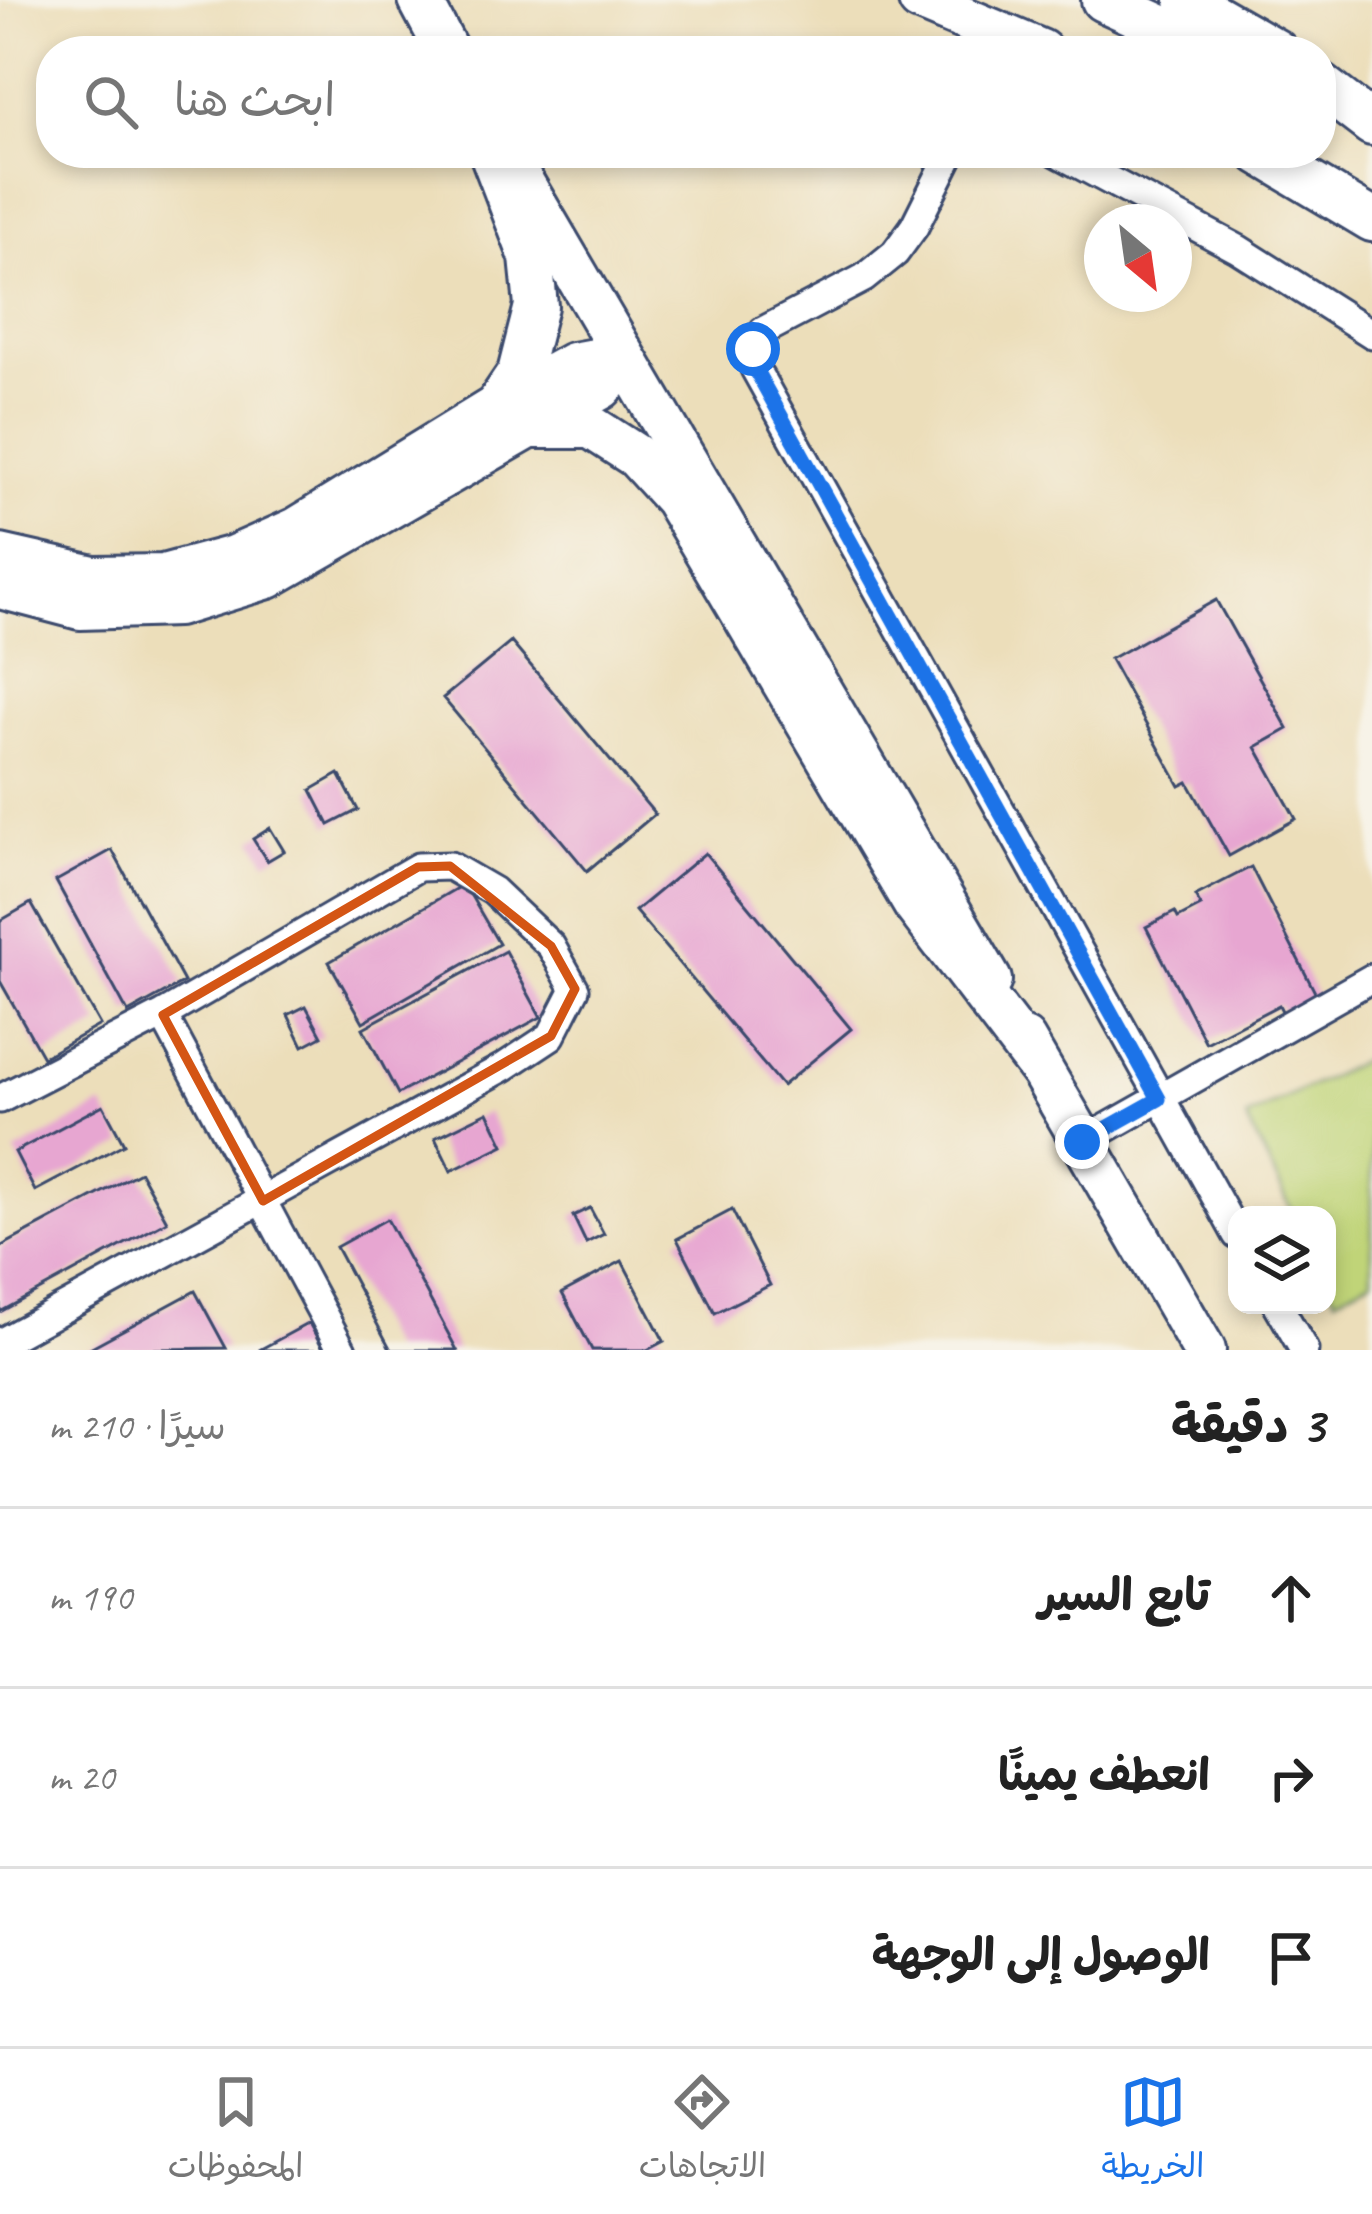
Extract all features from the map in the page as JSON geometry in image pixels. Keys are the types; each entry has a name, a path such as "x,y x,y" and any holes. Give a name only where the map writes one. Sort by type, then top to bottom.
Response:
{"main road":[{"path":"420,0 439,36"},
{"path":"920,0 1005,36"},
{"path":"1103,0 1182,36"},
{"path":"1187,0 1250,36"},
{"path":"1336,97 1372,124"},
{"path":"1336,115 1372,135"},
{"path":"497,168 531,257 536,306 513,417"},
{"path":"514,168 835,710 1204,1350"},
{"path":"1285,168 1372,220"},
{"path":"0,587 80,608 177,605 268,578 513,417 573,364 624,358"},
{"path":"0,556 92,577 164,576 234,557 297,529 513,417 591,428 636,456 675,499 915,905 1041,1070"}],"street":[{"path":"944,168 914,227 895,253 864,278 763,331 753,349 755,369 1228,1218"},
{"path":"1086,168 1238,249 1372,334"},
{"path":"0,1099 163,1015 418,867 450,866 494,891 550,946 574,989 551,1036 504,1067 0,1343"},
{"path":"1082,1142 1372,978"},
{"path":"163,1015 342,1350"},
{"path":"1283,1314 1304,1350"}],"highlighted area":[{"path":"450,866 551,946 575,989 551,1036 263,1201 163,1015 418,867"}],"green space":[{"path":"1364,1060 1372,1077 1372,1279 1336,1297 1336,1206 1290,1206 1246,1118"}],"building":[{"path":"1216,600 1288,729 1256,747 1296,819 1229,856 1188,782 1180,786 1110,659"},
{"path":"511,642 655,814 587,871 443,698"},
{"path":"339,774 358,810 329,825 311,790"},
{"path":"270,828 284,851 267,861 253,839"},
{"path":"112,850 184,982 128,1013 56,881"},
{"path":"705,853 851,1029 782,1086 635,911"},
{"path":"1251,867 1321,1004 1287,1021 1279,1005 1206,1043 1146,927 1175,912 1178,918 1201,906 1195,896"},
{"path":"464,884 499,944 363,1022 329,962"},
{"path":"31,903 100,1025 43,1057 0,981 0,921"},
{"path":"505,951 541,1017 398,1094 363,1028"},
{"path":"306,1006 322,1036 303,1046 288,1015"},
{"path":"103,1105 124,1144 35,1191 15,1152"},
{"path":"488,1112 504,1145 451,1171 435,1138"},
{"path":"140,1172 167,1221 0,1312 0,1247"},
{"path":"590,1208 604,1234 586,1243 573,1216"},
{"path":"732,1210 770,1285 715,1313 677,1239"},
{"path":"387,1219 457,1350 391,1350 336,1247"},
{"path":"622,1261 664,1341 647,1350 592,1350 562,1293"},
{"path":"195,1291 226,1348 86,1350"},
{"path":"309,1323 324,1350 259,1350"}],"route":[{"path":"753,349 755,369 1159,1099 1082,1142"}]}
